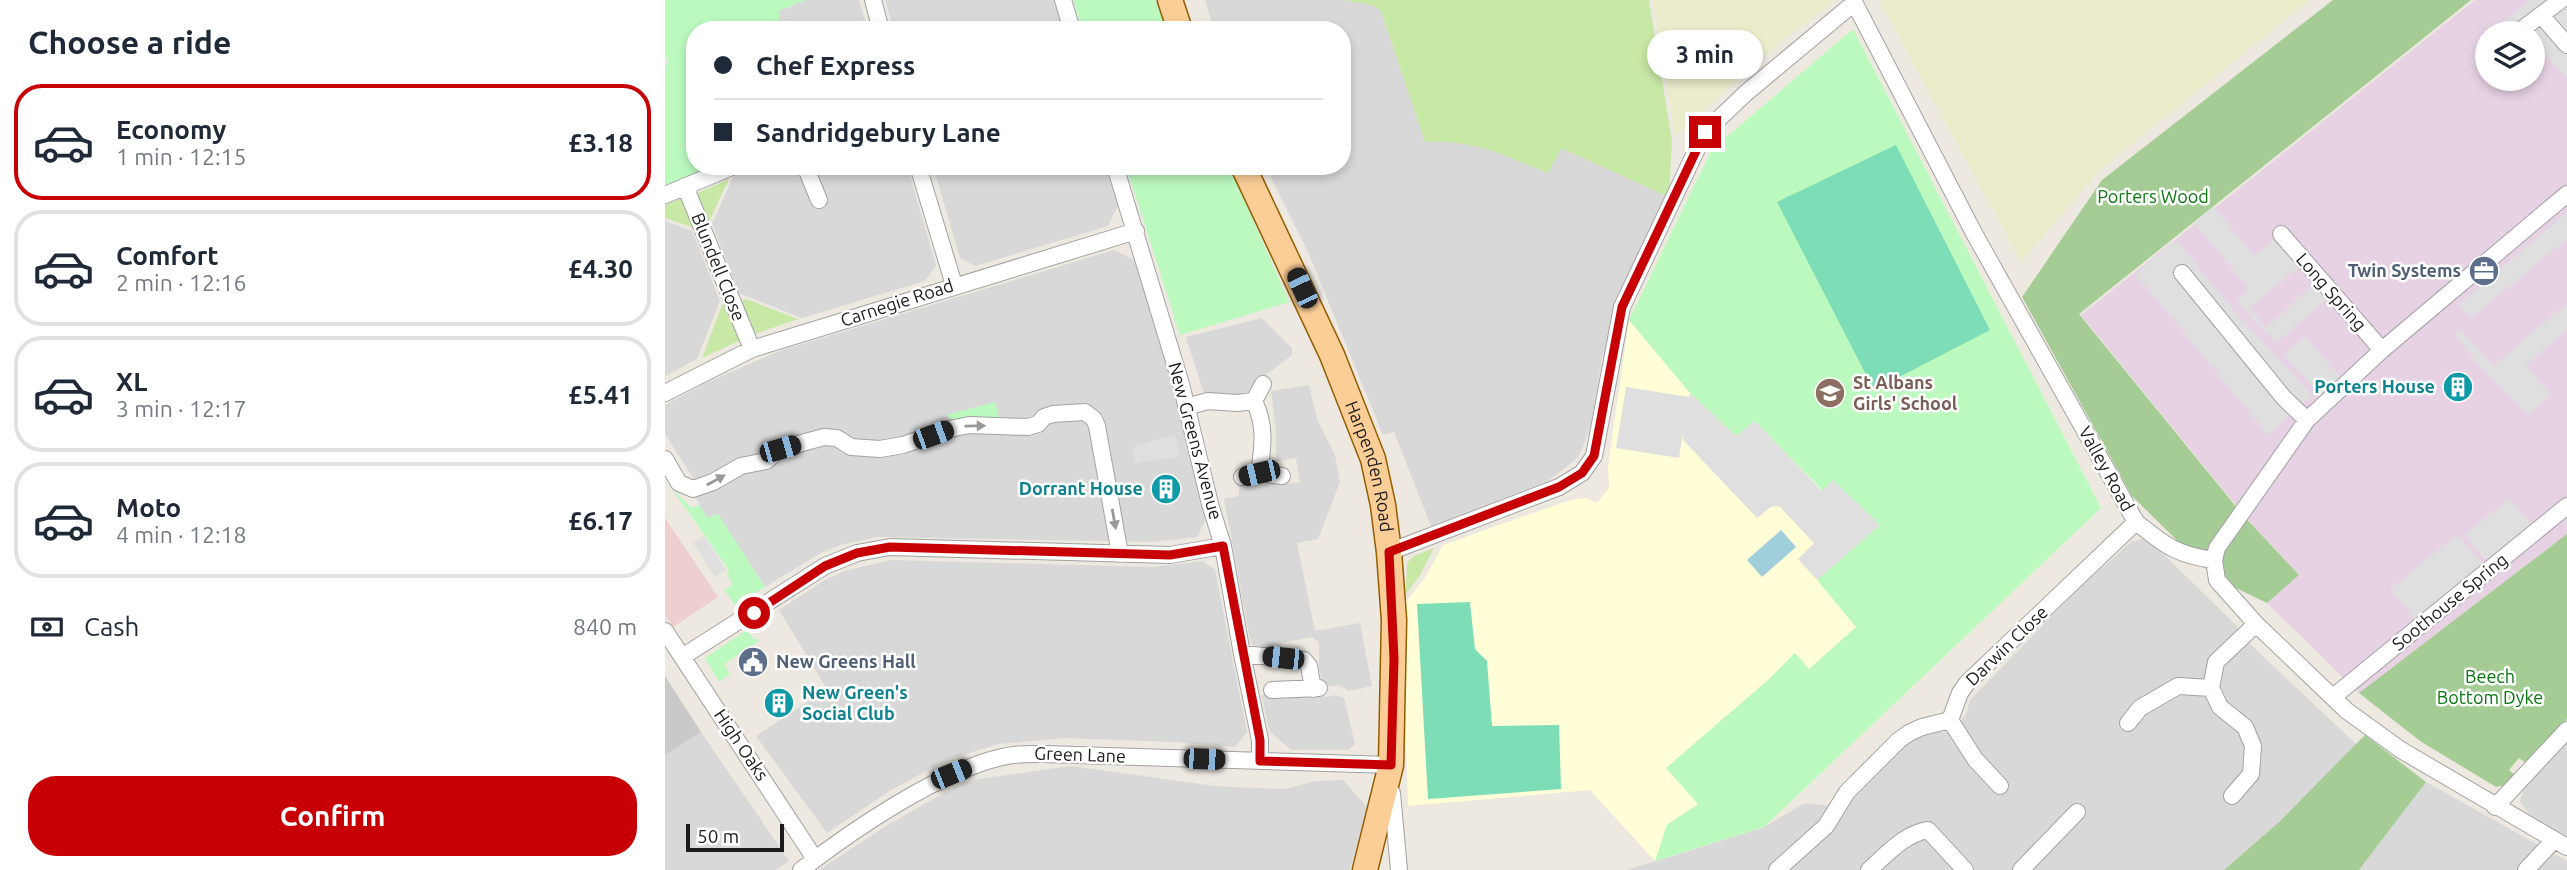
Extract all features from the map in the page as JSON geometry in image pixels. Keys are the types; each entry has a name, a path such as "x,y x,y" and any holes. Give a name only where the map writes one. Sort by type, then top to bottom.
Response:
{"main road":[{"path":"1170,0 1177,21"},
{"name":"Harpenden Road","path":"1247,175 1332,355 1373,459 1383,505 1389,552 1394,659 1391,765 1365,870"}],"street":[{"path":"873,0 879,21"},
{"path":"1063,0 1069,21"},
{"path":"2534,21 2561,0"},
{"path":"1389,552 1559,487 1582,473 1594,456 1622,307 1705,132 1746,93 1854,1"},
{"name":"Valley Road","path":"1854,1 1975,235 2136,522 2169,548 2191,557 2214,560"},
{"path":"2542,15 2567,45"},
{"path":"665,195 712,175"},
{"path":"809,175 819,200"},
{"path":"921,175 954,285"},
{"name":"New Greens Avenue","path":"1118,175 1186,407 1223,546 1260,740 1260,761"},
{"name":"Blundell Close","path":"685,186 752,349"},
{"path":"2526,870 2561,844 2401,750 2347,711 2256,624 2217,580 2214,560 2217,548 2307,420 2382,349 2567,194"},
{"name":"Carnegie Road","path":"665,393 752,349 1136,231"},
{"name":"Long Spring","path":"2281,234 2382,349"},
{"path":"2182,273 2284,398 2307,420"},
{"path":"1254,401 1263,384"},
{"path":"1186,407 1208,401 1254,401"},
{"path":"1254,401 1260,413 1264,439 1259,473"},
{"path":"665,459 679,483 693,489 705,486 741,466 766,461 780,449 824,437 837,438 851,447 880,449 903,445 969,425 1028,427 1053,414 1084,412 1094,419 1097,426 1120,554"},
{"path":"1242,477 1259,473 1282,476"},
{"name":"Soothouse Spring","path":"2333,697 2567,506"},
{"name":"Darwin Close","path":"1950,720 1960,693 1967,683 2136,522"},
{"path":"682,657 825,566 857,553 890,547 1170,555 1223,546"},
{"path":"2232,796 2251,774 2253,747 2245,727 2220,707 2211,688 2216,662 2256,624"},
{"name":"High Oaks","path":"665,631 815,859"},
{"path":"1242,654 1304,660 1309,666 1318,692"},
{"path":"1318,692 1319,667"},
{"path":"2128,723 2140,708 2178,686 2211,688"},
{"path":"1272,690 1318,692"},
{"path":"1777,870 1826,826 1847,792 1909,733 1950,720 1975,759 2000,786"},
{"path":"2495,807 2567,730"},
{"name":"Green Lane","path":"801,870 879,817 951,774 1003,756 1045,754 1391,765"},
{"path":"1392,793 1399,870"},
{"path":"2021,870 2077,812"},
{"path":"1869,870 1893,847 1916,832 1929,830 1965,870"}],"shaded area":[{"path":"805,0 859,0 865,21 779,21 779,11"},
{"path":"885,0 1057,0 1063,21 891,21"},
{"path":"1205,0 1343,0 1374,5 1381,11 1425,142 1443,141 1484,146 1547,173 1561,148 1669,197 1618,309 1602,358 1591,424 1583,447 1577,458 1548,481 1431,526 1394,432 1383,435 1308,252 1270,175 1351,175 1351,21 1211,21"},
{"path":"1653,0 1836,0 1782,41 1675,136"},
{"path":"1879,0 2310,0 2100,170 2021,262"},
{"path":"2475,0 2567,0 2567,534 2359,693 2267,603 2299,575 2243,514 2081,315"},
{"path":"2530,0 2567,0 2567,78 2545,54 2545,21 2505,21"},
{"name":"St Albans Girls' School","path":"1853,29 2101,508 1764,827 1655,861 1590,790 1408,806 1402,607 1426,576 1443,545 1567,501 1585,498 1597,503 1609,488 1608,466 1629,320 1712,149"},
{"path":"910,175 936,265 925,281 802,318 739,293 712,224 733,177"},
{"path":"936,175 1108,175 1118,206 1108,226 975,266 960,258"},
{"path":"2214,207 2254,255 2274,240 2300,266 2250,308 2266,328 2314,283 2327,299 2276,343 2237,302 2248,288 2194,223"},
{"path":"2567,212 2567,239 2470,319 2459,304"},
{"path":"665,221 692,231 720,301 697,359 665,376"},
{"path":"2176,240 2232,308 2312,395 2268,435 2135,274"},
{"path":"1114,250 1135,260 1161,344 1196,474 1205,521 1197,537 1151,542 877,537 840,545 819,554 765,587 718,514 707,518 696,498 696,482 665,434 665,405 704,384 779,351"},
{"path":"2567,303 2567,330 2526,365 2551,395 2529,415 2478,364 2454,334 2460,330 2494,365"},
{"path":"1262,318 1292,348 1292,355 1263,377 1250,393 1209,395 1203,391 1186,337"},
{"path":"2305,336 2340,377 2321,395 2283,355"},
{"path":"1309,385 1317,419 1335,455 1340,482 1318,539 1297,543 1315,631 1360,623 1372,686 1349,691 1339,685 1324,687 1319,669 1319,642 1312,637 1281,643 1282,652 1253,645 1224,499 1239,496 1239,486 1263,482 1300,483 1296,458 1279,461 1276,459 1276,430 1271,391"},
{"path":"1626,387 1689,397 1690,393 1736,436 1755,421 1822,491 1833,480 1880,525 1817,580 1798,559 1814,543 1779,506 1771,507 1757,518 1683,440 1683,433 1679,458 1616,448"},
{"path":"1175,434 1180,457 1135,463 1132,447"},
{"path":"2509,498 2533,525 2488,563 2465,535"},
{"path":"665,518 718,597 673,627 665,615"},
{"path":"2457,534 2483,564 2416,621 2390,589"},
{"path":"704,536 726,570 715,577 693,543"},
{"path":"2142,539 2150,541 2235,624 2251,645 2357,745 2279,822 2224,870 1627,870 1764,827 1805,803 1846,808 1861,786 1912,740 1945,732 1966,715 1970,700 2074,593 2131,542"},
{"path":"891,560 1153,567 1203,561 1215,570 1247,732 1235,747 1064,738 999,744 953,758 930,769 891,790 827,833 756,736 827,689 779,610 844,571"},
{"path":"665,676 701,732 665,755"},
{"path":"1303,687 1326,697 1336,695 1344,698 1355,744 1348,750 1291,750 1269,731 1262,695"},
{"path":"701,732 789,861 776,870 665,870 665,755"},
{"path":"2567,736 2567,836 2529,814 2520,801 2526,781"},
{"path":"1070,766 1215,786 1285,789 1316,781 1343,780 1367,807 1350,870 819,870 889,824 960,784"},
{"path":"2426,782 2567,861 2567,870 2359,870"}],"green space":[{"path":"665,0 805,0 779,11 779,21 686,21 686,175 695,175 665,187 665,65 668,64 665,54"},
{"path":"1073,0 1155,0 1164,21 1080,21"},
{"path":"1343,0 1649,0 1672,141 1669,197 1561,148 1548,173 1503,154 1474,146 1425,142 1381,11 1373,5"},
{"name":"Porters Wood","path":"2333,0 2471,0 2079,314 2242,514 2299,575 2267,603 2215,578 2132,496 2022,297 2102,180"},
{"path":"1853,29 2101,508 1764,827 1655,861 1667,825 1698,804 1666,768 1769,679 1795,653 1809,669 1856,627 1817,580 1880,525 1833,481 1823,491 1755,421 1736,436 1690,393 1629,320 1712,149"},
{"path":"1896,145 1990,330 1874,390 1777,202"},
{"path":"1129,175 1233,175 1289,302 1180,335"},
{"path":"729,179 707,226 697,198 698,193"},
{"path":"680,199 684,201 698,229 665,218 665,205"},
{"path":"746,299 798,319 755,334 738,302"},
{"path":"728,304 739,341 702,358 722,305"},
{"path":"995,402 1000,420 957,424 946,415"},
{"path":"672,489 692,508 700,505 707,518 718,514 765,587 735,605 724,590 733,584 727,575 729,570"},
{"name":"Beech Bottom Dyke","path":"2567,534 2567,719 2526,763 2519,758 2509,770 2515,775 2506,785 2496,787 2420,741 2359,693"},
{"path":"1434,548 1406,594 1407,563 1414,556"},
{"path":"1470,602 1475,649 1487,661 1492,726 1559,725 1561,789 1428,799 1417,604"},
{"path":"747,630 754,640 757,638 759,641 724,664 730,674 719,682 705,658"},
{"path":"2365,735 2426,782 2359,870 2224,870 2279,822"}],"water":[{"path":"1781,530 1796,547 1762,577 1747,560"}],"place":[{"name":"Twin Systems","path":"2484,271"},
{"name":"Porters House","path":"2458,387"},
{"name":"St Albans Girls' School","path":"1830,393"},
{"name":"Dorrant House","path":"1166,489"},
{"name":"New Greens Hall","path":"753,662"},
{"name":"New Green's Social Club","path":"779,703"}],"route":[{"path":"754,613 825,566 857,553 890,547 1170,555 1223,546 1260,740 1260,761 1391,765 1394,620 1389,552 1559,487 1582,473 1594,456 1622,307 1705,132"}]}
